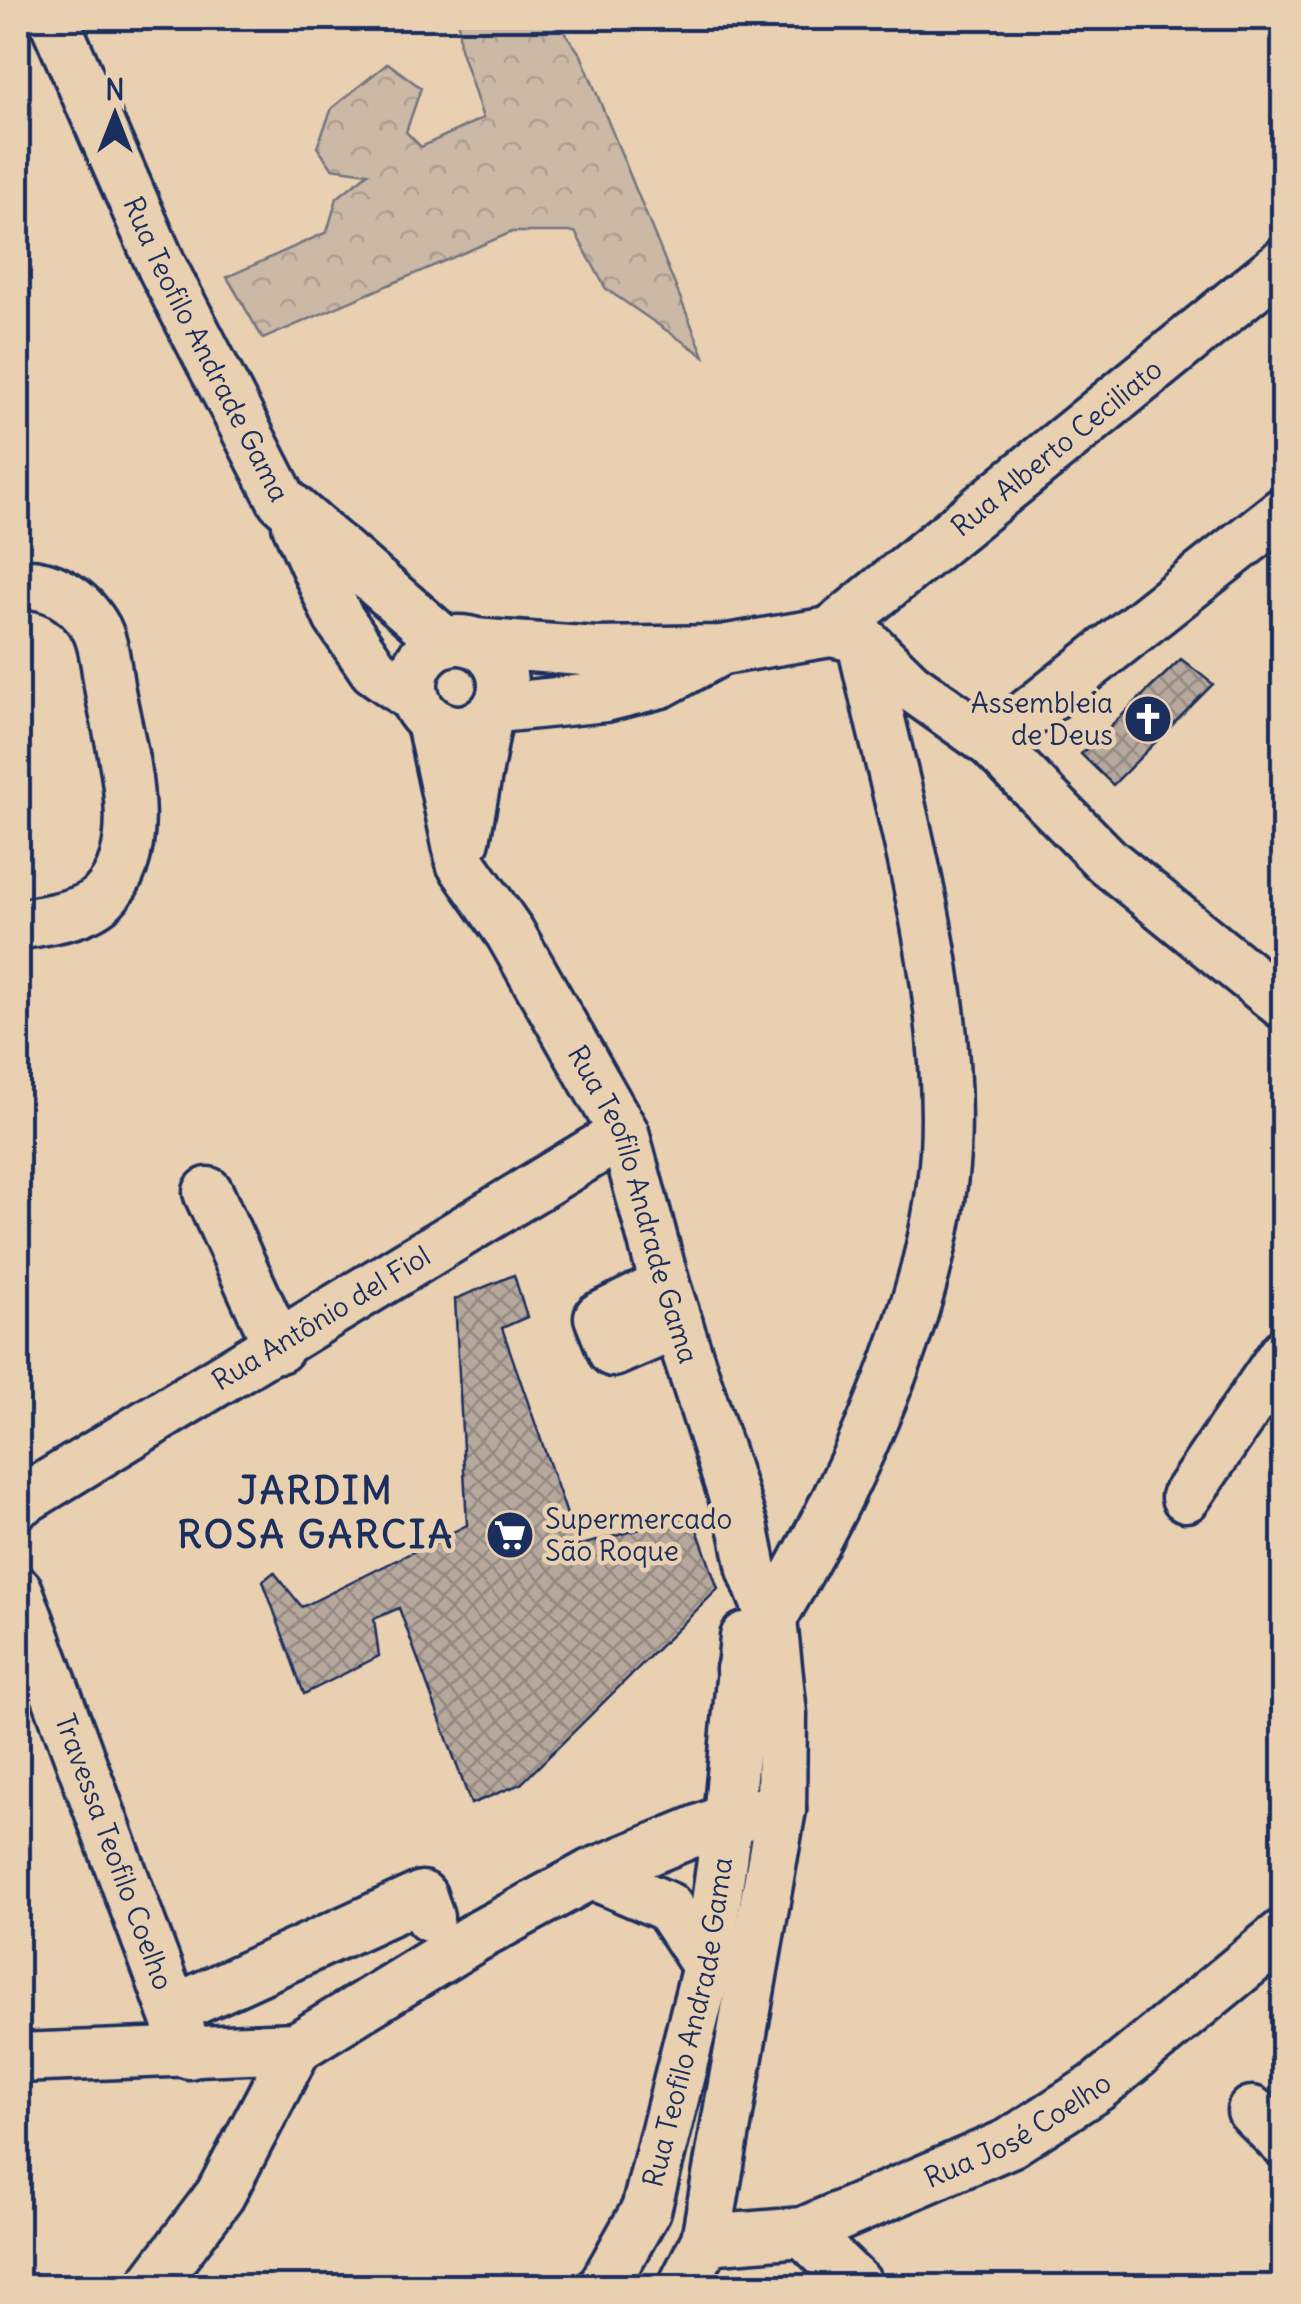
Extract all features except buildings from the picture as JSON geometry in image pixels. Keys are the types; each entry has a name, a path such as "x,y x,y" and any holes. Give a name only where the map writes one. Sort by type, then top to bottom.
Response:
{"street":[{"name":"Rua Teofilo Andrade Gama","path":"53,18 162,266 292,513 338,616 374,670 423,710"},
{"name":"Rua Alberto Ceciliato","path":"845,635 1284,262"},
{"path":"991,743 1284,512"},
{"name":"Rua Teofilo Andrade Gama","path":"292,513 460,643 497,664 502,694 492,714 461,864"},
{"path":"18,584 55,589 78,604 97,628 131,800 123,866 102,898 62,916 18,925"},
{"path":"741,1668 814,1542 896,1363 930,1258 945,1151 940,1043 928,944 845,635"},
{"path":"460,643 596,652 722,650 845,635 991,743 1107,861 1284,1005"},
{"name":"Rua Teofilo Andrade Gama","path":"460,643 432,648 415,671 461,864 510,934 624,1133 672,1305 744,1529 752,1569 772,1620 782,1714 781,1808 706,2240 684,2286"},
{"path":"423,710 460,730 492,714 605,697 660,683 722,650"},
{"name":"Rua Antônio del Fiol","path":"18,1503 279,1348 624,1133"},
{"path":"208,1192 279,1348"},
{"path":"1186,1498 1284,1353"},
{"name":"Rua Teofilo Andrade Gama","path":"604,2286 646,2210 707,1966 728,1818 752,1569"},
{"name":"Travessa Teofilo Coelho","path":"18,1591 181,2032"},
{"path":"151,2286 220,2195 298,2047 474,1938 591,1874 728,1818 781,1808"},
{"path":"591,1874 668,1906 707,1966"},
{"path":"181,2032 422,1896 429,1918"},
{"name":"Rua José Coelho","path":"706,2240 803,2232 1010,2143 1096,2087 1284,1933"},
{"path":"18,2058 181,2032 298,2047"},
{"path":"803,2232 859,2286"}],"green space":[{"path":"458,18 555,19 581,55 704,356 606,289 575,232 512,232 263,339 227,277 327,232 337,198 368,173 332,168 317,147 332,108 388,63 421,88 406,132 421,147 483,118 460,48"}],"place":[{"name":"Assembleia de Deus","path":"1148,719"},
{"name":"Supermercado São Roque","path":"510,1535"}],"district":[{"name":"JARDIM ROSA GARCIA","path":"316,1512"}]}
